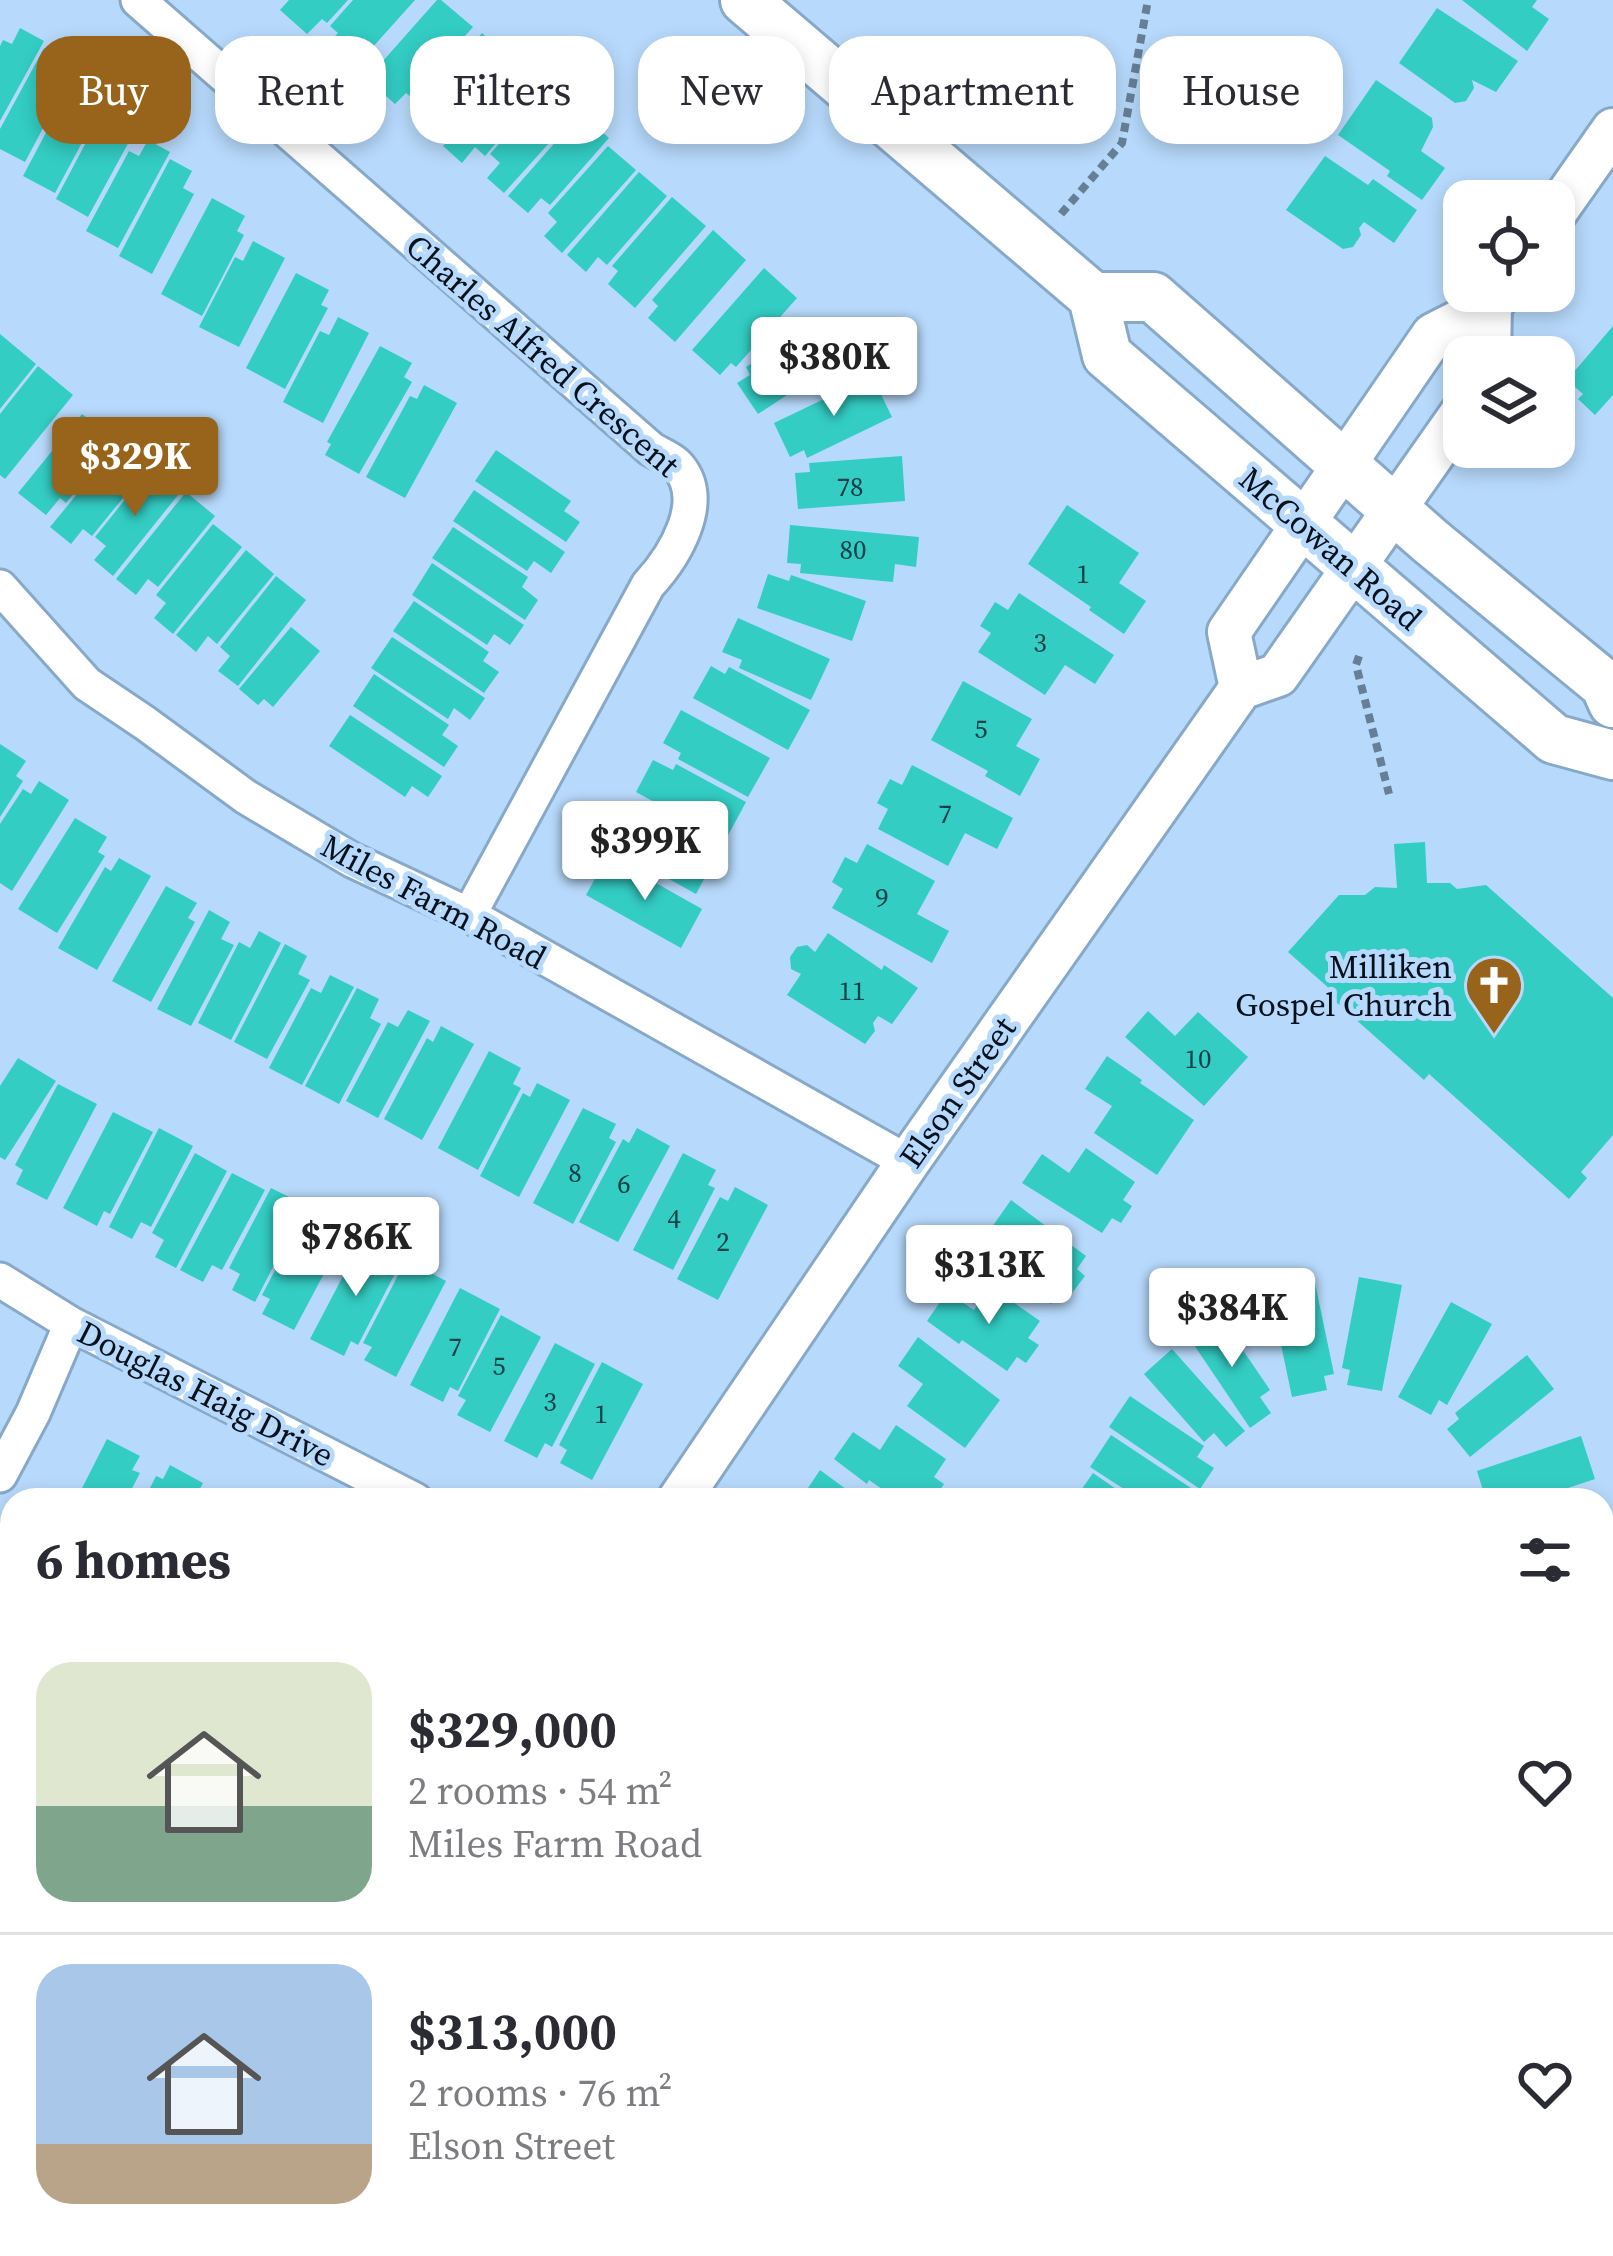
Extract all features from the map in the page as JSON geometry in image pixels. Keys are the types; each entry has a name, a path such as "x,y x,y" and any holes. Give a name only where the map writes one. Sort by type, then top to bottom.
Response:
{"main road":[{"path":"745,0 1093,297 1154,297 1394,509 1605,685 1613,703"},
{"name":"McCowan Road","path":"1093,297 1107,355 1554,739 1613,755"}],"street":[{"name":"Charles Alfred Crescent","path":"138,0 651,449 678,466 688,488 688,519 669,562 648,585 469,915"},
{"path":"1575,185 1611,136"},
{"path":"1241,688 1229,632 1433,335 1473,312"},
{"name":"Elson Street","path":"687,1488 908,1162 1241,688 1278,675 1443,440"},
{"name":"Miles Farm Road","path":"0,586 87,684 246,797 335,850 469,915 908,1162"},
{"name":"Douglas Haig Drive","path":"0,1280 71,1324 392,1488"},
{"path":"0,1474 33,1413 71,1324"}],"path":[{"path":"1034,247 1122,143 1148,0"},
{"path":"1359,656 1356,665 1389,794"}],"building":[{"path":"289,0 348,0 327,23 322,19 307,34 280,10"},
{"path":"353,0 415,0 383,36 335,36 338,33 330,26"},
{"path":"437,0 473,27 465,36 410,36 410,96 406,93 395,104 386,96 386,58"},
{"path":"1462,0 1537,0 1532,7 1549,19 1527,51"},
{"path":"1437,8 1518,61 1496,92 1472,80 1474,88 1466,101 1455,103 1399,63"},
{"path":"20,28 36,37 36,56 0,121 0,46 3,40 12,44"},
{"path":"36,63 36,141 25,162 0,149 0,129"},
{"path":"1376,80 1432,118 1433,127 1421,151 1445,168 1422,200 1343,138 1343,128"},
{"path":"40,144 81,144 55,193 23,176"},
{"path":"85,144 128,144 88,217 56,199"},
{"path":"146,144 170,152 118,248 86,231 129,151 139,156"},
{"path":"495,144 485,156 475,147 462,163 443,146"},
{"path":"499,144 548,144 504,193 487,178 500,163 490,154"},
{"path":"554,144 604,144 550,205 541,198 528,213 508,196"},
{"path":"608,146 636,170 562,253 544,236 557,222 548,213"},
{"path":"1325,156 1368,185 1373,179 1417,210 1394,243 1364,222 1353,247 1343,249 1286,210"},
{"path":"170,159 192,171 183,188 194,194 152,274 119,256"},
{"path":"639,172 667,196 607,265 598,257 586,272 567,255"},
{"path":"672,197 706,226 635,308 608,284 618,271 612,266"},
{"path":"212,198 245,216 237,231 244,235 202,316 161,294"},
{"path":"713,230 746,260 675,342 648,318 658,306 652,300"},
{"path":"253,241 285,258 239,347 199,327 235,257 243,261"},
{"path":"764,268 797,298 736,367 731,363 720,375 692,350"},
{"path":"296,273 329,290 321,305 328,308 285,389 246,368"},
{"path":"338,317 369,333 323,423 283,402 320,331 329,335"},
{"path":"823,317 848,355 758,414 737,383 750,375 746,367"},
{"path":"1613,326 1613,395 1595,415 1578,399 1583,394 1575,387 1575,371"},
{"path":"0,334 36,364 0,409"},
{"path":"380,346 412,363 404,377 412,382 359,474 325,455 331,444 327,442"},
{"path":"38,366 73,395 5,479 0,475 0,414"},
{"path":"872,376 892,417 807,458 804,450 790,457 774,423"},
{"path":"424,385 457,403 405,498 366,477 410,396 417,399"},
{"path":"82,414 116,441 66,503 60,498 46,515 18,493"},
{"path":"120,442 149,466 92,536 83,529 71,544 50,527"},
{"path":"496,450 571,501 564,511 580,522 566,542 475,481"},
{"path":"902,456 905,501 798,509 795,473 810,472 809,463"},
{"path":"152,466 182,490 113,576 94,560 106,546 95,537"},
{"path":"474,490 565,552 551,573 534,561 527,571 453,521"},
{"path":"186,492 215,516 158,587 148,579 136,595 116,579"},
{"path":"1067,505 1139,553 1119,583 1146,601 1124,634 1028,564"},
{"path":"213,524 242,547 173,634 154,618 166,603 156,595"},
{"path":"790,525 919,537 916,567 895,564 893,582 800,573 801,564 787,563"},
{"path":"453,527 528,577 522,587 538,600 525,620 432,558"},
{"path":"246,550 274,574 217,644 208,636 196,652 176,635"},
{"path":"432,563 524,625 510,645 494,634 487,645 412,595"},
{"path":"768,574 789,581 791,575 866,601 852,641 757,608"},
{"path":"276,576 306,600 238,686 218,671 230,656 220,647"},
{"path":"1019,593 1114,655 1095,684 1065,665 1045,695 978,652 991,633 980,626 995,602 1008,610"},
{"path":"414,601 489,652 483,661 499,672 484,693 393,631"},
{"path":"738,618 830,659 811,700 739,668 742,660 722,652"},
{"path":"291,627 320,651 273,707 264,699 258,705 239,689"},
{"path":"392,637 485,698 470,720 454,708 448,719 371,668"},
{"path":"711,666 725,674 729,667 810,710 788,750 693,698"},
{"path":"374,674 449,725 442,735 458,746 444,767 353,706"},
{"path":"963,681 1032,719 1016,746 1040,759 1020,796 985,776 988,771 931,740"},
{"path":"681,710 770,758 748,797 678,759 681,753 663,743"},
{"path":"350,715 442,776 428,797 412,786 405,797 329,746"},
{"path":"0,744 26,761 16,776 23,781 0,817"},
{"path":"653,760 673,770 676,764 746,802 725,841 636,792"},
{"path":"912,765 1013,818 997,849 965,833 948,866 878,829 888,809 877,803 890,779 902,785"},
{"path":"39,781 69,800 12,891 0,883 0,824 23,789 31,794"},
{"path":"628,806 717,855 696,894 626,855 630,849 610,839"},
{"path":"75,818 107,837 98,852 105,856 57,933 18,909"},
{"name":"Milliken Gospel Church","path":"1425,842 1427,883 1450,883 1457,889 1486,885 1613,998 1613,1135 1581,1172 1587,1178 1569,1199 1429,1074 1424,1080 1327,994 1331,990 1288,952 1339,895 1365,895 1375,887 1397,888 1394,844"},
{"path":"867,844 935,881 917,914 949,931 932,963 832,908 843,889 832,882 845,857 857,863"},
{"path":"119,858 151,876 97,970 58,948 105,867 111,871"},
{"path":"603,864 617,872 622,864 702,909 681,948 586,895"},
{"path":"166,886 197,903 188,918 195,922 151,1002 112,981"},
{"path":"209,910 230,922 221,939 234,945 191,1026 157,1009"},
{"path":"259,931 281,943 231,1040 198,1023 239,942 250,948"},
{"path":"828,933 918,988 892,1024 878,1016 865,1044 787,995 801,974 791,969 790,957 797,947 807,945 815,952"},
{"path":"285,944 307,956 298,974 310,980 267,1059 234,1042"},
{"path":"330,975 354,987 302,1085 269,1068 311,988 321,993"},
{"path":"357,988 379,999 370,1018 381,1024 339,1104 305,1086"},
{"path":"408,1010 430,1021 378,1118 346,1101 388,1022 398,1027"},
{"path":"1148,1011 1175,1036 1198,1012 1248,1057 1204,1106 1125,1037"},
{"path":"441,1026 474,1044 422,1140 384,1119 427,1038 433,1042"},
{"path":"489,1051 521,1068 513,1084 521,1088 478,1170 438,1148"},
{"path":"1107,1056 1194,1120 1157,1175 1094,1133 1112,1106 1085,1089"},
{"path":"18,1058 56,1081 5,1160 0,1157 0,1086"},
{"path":"537,1083 570,1100 519,1197 480,1176 523,1093 530,1097"},
{"path":"58,1084 97,1104 47,1200 16,1184 23,1170 15,1165"},
{"path":"583,1108 616,1124 609,1138 616,1142 573,1224 533,1203"},
{"path":"113,1112 153,1132 110,1214 104,1211 97,1226 63,1208"},
{"path":"159,1128 193,1146 151,1227 141,1222 132,1239 109,1227"},
{"path":"637,1128 670,1146 618,1242 579,1222 623,1139 629,1143"},
{"path":"1086,1148 1135,1182 1123,1200 1132,1206 1121,1223 1112,1218 1102,1233 1022,1183 1042,1154 1069,1173"},
{"path":"195,1153 227,1171 176,1268 155,1257 164,1240 152,1233"},
{"path":"683,1153 716,1170 708,1185 715,1188 673,1270 633,1250"},
{"path":"232,1173 265,1190 222,1270 212,1265 203,1282 180,1270"},
{"path":"735,1187 768,1205 718,1300 677,1279 720,1197 728,1201"},
{"path":"271,1188 305,1205 255,1302 232,1290 240,1274 229,1268"},
{"path":"1011,1200 1086,1256 1077,1269 1085,1276 1072,1293 1064,1287 1051,1304 1003,1270 1019,1246 992,1227"},
{"path":"305,1213 345,1234 294,1330 262,1314 270,1299 262,1295"},
{"path":"361,1242 401,1262 358,1345 351,1341 344,1356 310,1339"},
{"path":"406,1260 446,1281 396,1377 364,1360 372,1347 363,1343"},
{"path":"1359,1277 1402,1285 1382,1391 1347,1385 1350,1370 1342,1368"},
{"path":"1315,1283 1334,1374 1324,1376 1327,1390 1292,1397 1270,1292"},
{"path":"990,1286 1040,1321 1028,1338 1039,1345 1026,1363 1017,1357 1007,1371 927,1321 947,1292 974,1310"},
{"path":"460,1288 500,1309 458,1391 450,1387 443,1402 410,1385"},
{"path":"1451,1302 1492,1324 1447,1405 1439,1400 1431,1415 1398,1397"},
{"path":"501,1315 541,1337 490,1432 457,1415 466,1400 458,1396"},
{"path":"1219,1315 1270,1390 1260,1397 1271,1413 1250,1428 1188,1336"},
{"path":"918,1337 1000,1400 965,1448 907,1406 923,1384 898,1366"},
{"path":"555,1343 595,1364 552,1447 545,1443 537,1458 504,1441"},
{"path":"1172,1349 1245,1431 1226,1447 1214,1433 1204,1442 1144,1374"},
{"path":"1527,1355 1554,1389 1470,1457 1447,1429 1459,1419 1455,1413"},
{"path":"602,1362 643,1384 592,1480 560,1463 567,1450 559,1445"},
{"path":"1130,1396 1204,1446 1197,1457 1214,1468 1199,1488 1109,1427"},
{"path":"896,1425 946,1459 934,1477 944,1484 941,1488 881,1488 869,1480 867,1484 834,1459 853,1432 880,1450"},
{"path":"1111,1435 1191,1488 1122,1488 1090,1467"},
{"path":"1581,1436 1595,1479 1568,1488 1482,1488 1477,1471"},
{"path":"107,1439 140,1456 132,1470 140,1473 132,1488 82,1488"},
{"path":"170,1465 203,1483 200,1488 150,1488 156,1476 163,1479"},
{"path":"820,1470 844,1488 808,1488"},
{"path":"1093,1473 1115,1488 1082,1488"}],"place":[{"name":"Milliken Gospel Church","path":"1494,1036"}]}
